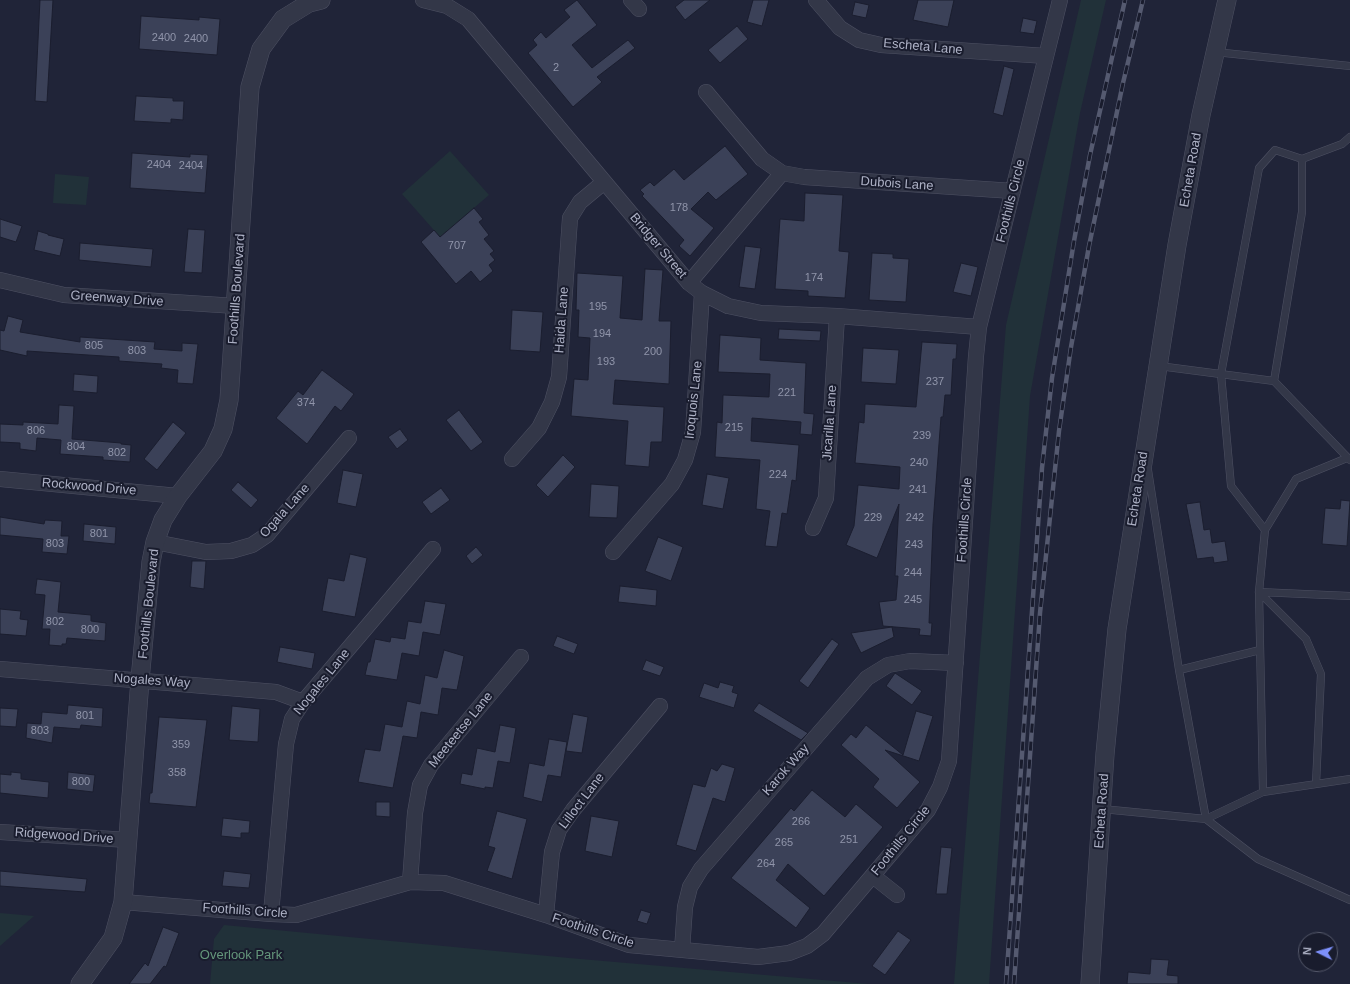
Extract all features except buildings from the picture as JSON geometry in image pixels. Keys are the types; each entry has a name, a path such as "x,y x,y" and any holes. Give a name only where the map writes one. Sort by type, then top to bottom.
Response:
{"street":[{"name":"Foothills Boulevard","path":"80,984 114,938 123,902 140,680 151,562 156,542 163,520 178,496 214,451 223,429 229,400 250,87 261,49 283,19 310,3 321,0"},
{"name":"Bridger Street","path":"423,0 447,6 468,20 689,283 702,293 728,306 761,313 837,316 979,327"},
{"name":"Escheta Lane","path":"816,0 840,28 859,40 881,45 1046,56"},
{"name":"Foothills Circle","path":"123,902 296,915 410,882 444,883 630,945 758,957 789,953 807,946 823,934 928,810 940,786 949,761 979,327 1060,0"},
{"name":"Echeta Road","path":"1090,984 1117,628 1158,366 1201,116 1214,52 1227,0"},
{"name":"Dubois Lane","path":"706,92 762,159 782,173 804,177 1013,191"},
{"path":"689,283 782,173"},
{"name":"Haida Lane","path":"512,459 539,428 552,402 558,377 570,218 580,202 604,182"},
{"name":"Greenway Drive","path":"0,280 64,295 236,306"},
{"name":"Iroquois Lane","path":"612,552 672,484 685,460 693,432 702,293"},
{"name":"Jicarilla Lane","path":"813,528 826,498 837,316"},
{"name":"Ogala Lane","path":"156,542 206,552 231,551 252,545 267,534 349,438"},
{"name":"Rockwood Drive","path":"0,478 178,496"},
{"name":"Nogales Lane","path":"272,914 286,744 292,719 303,702 433,549"},
{"name":"Meeteetse Lane","path":"410,882 415,813 420,785 431,765 521,657"},
{"name":"Karok Way","path":"682,950 685,907 690,887 701,869 867,678 888,665 910,661 956,663"},
{"name":"Nogales Way","path":"0,669 276,692 303,702"},
{"name":"Lilloct Lane","path":"546,916 552,852 559,830 573,810 660,706"},
{"name":"Ridgewood Drive","path":"0,832 128,840"},
{"path":"873,876 897,895"}],"lane":[{"path":"1214,52 1350,66"},
{"path":"1265,530 1231,486 1221,374 1259,168 1275,150 1302,159 1342,144 1350,137"},
{"path":"1274,381 1302,212 1302,159"},
{"path":"1158,366 1274,381 1349,459 1296,479 1265,530 1259,592 1263,792"},
{"path":"1145,448 1179,670 1206,819 1258,859 1350,900"},
{"path":"1259,592 1350,596"},
{"path":"1259,592 1306,639 1321,674 1316,784"},
{"path":"1179,670 1260,650"},
{"path":"1102,810 1206,819 1263,792 1350,779"}],"green space":[{"path":"1081,0 1106,0 1080,113 1030,396 989,984 954,984 1006,325"},
{"path":"450,151 489,195 440,237 402,194"},
{"path":"55,174 89,177 86,205 53,203"},
{"path":"0,913 34,916 0,946"},
{"name":"Overlook Park","path":"224,925 569,958 869,984 210,984 214,939"}],"railway":[{"path":"1006,984 1042,468 1052,378 1074,241 1090,155 1125,0"},
{"path":"1014,984 1040,613 1059,431 1071,347 1089,246 1123,83 1143,0"}]}
